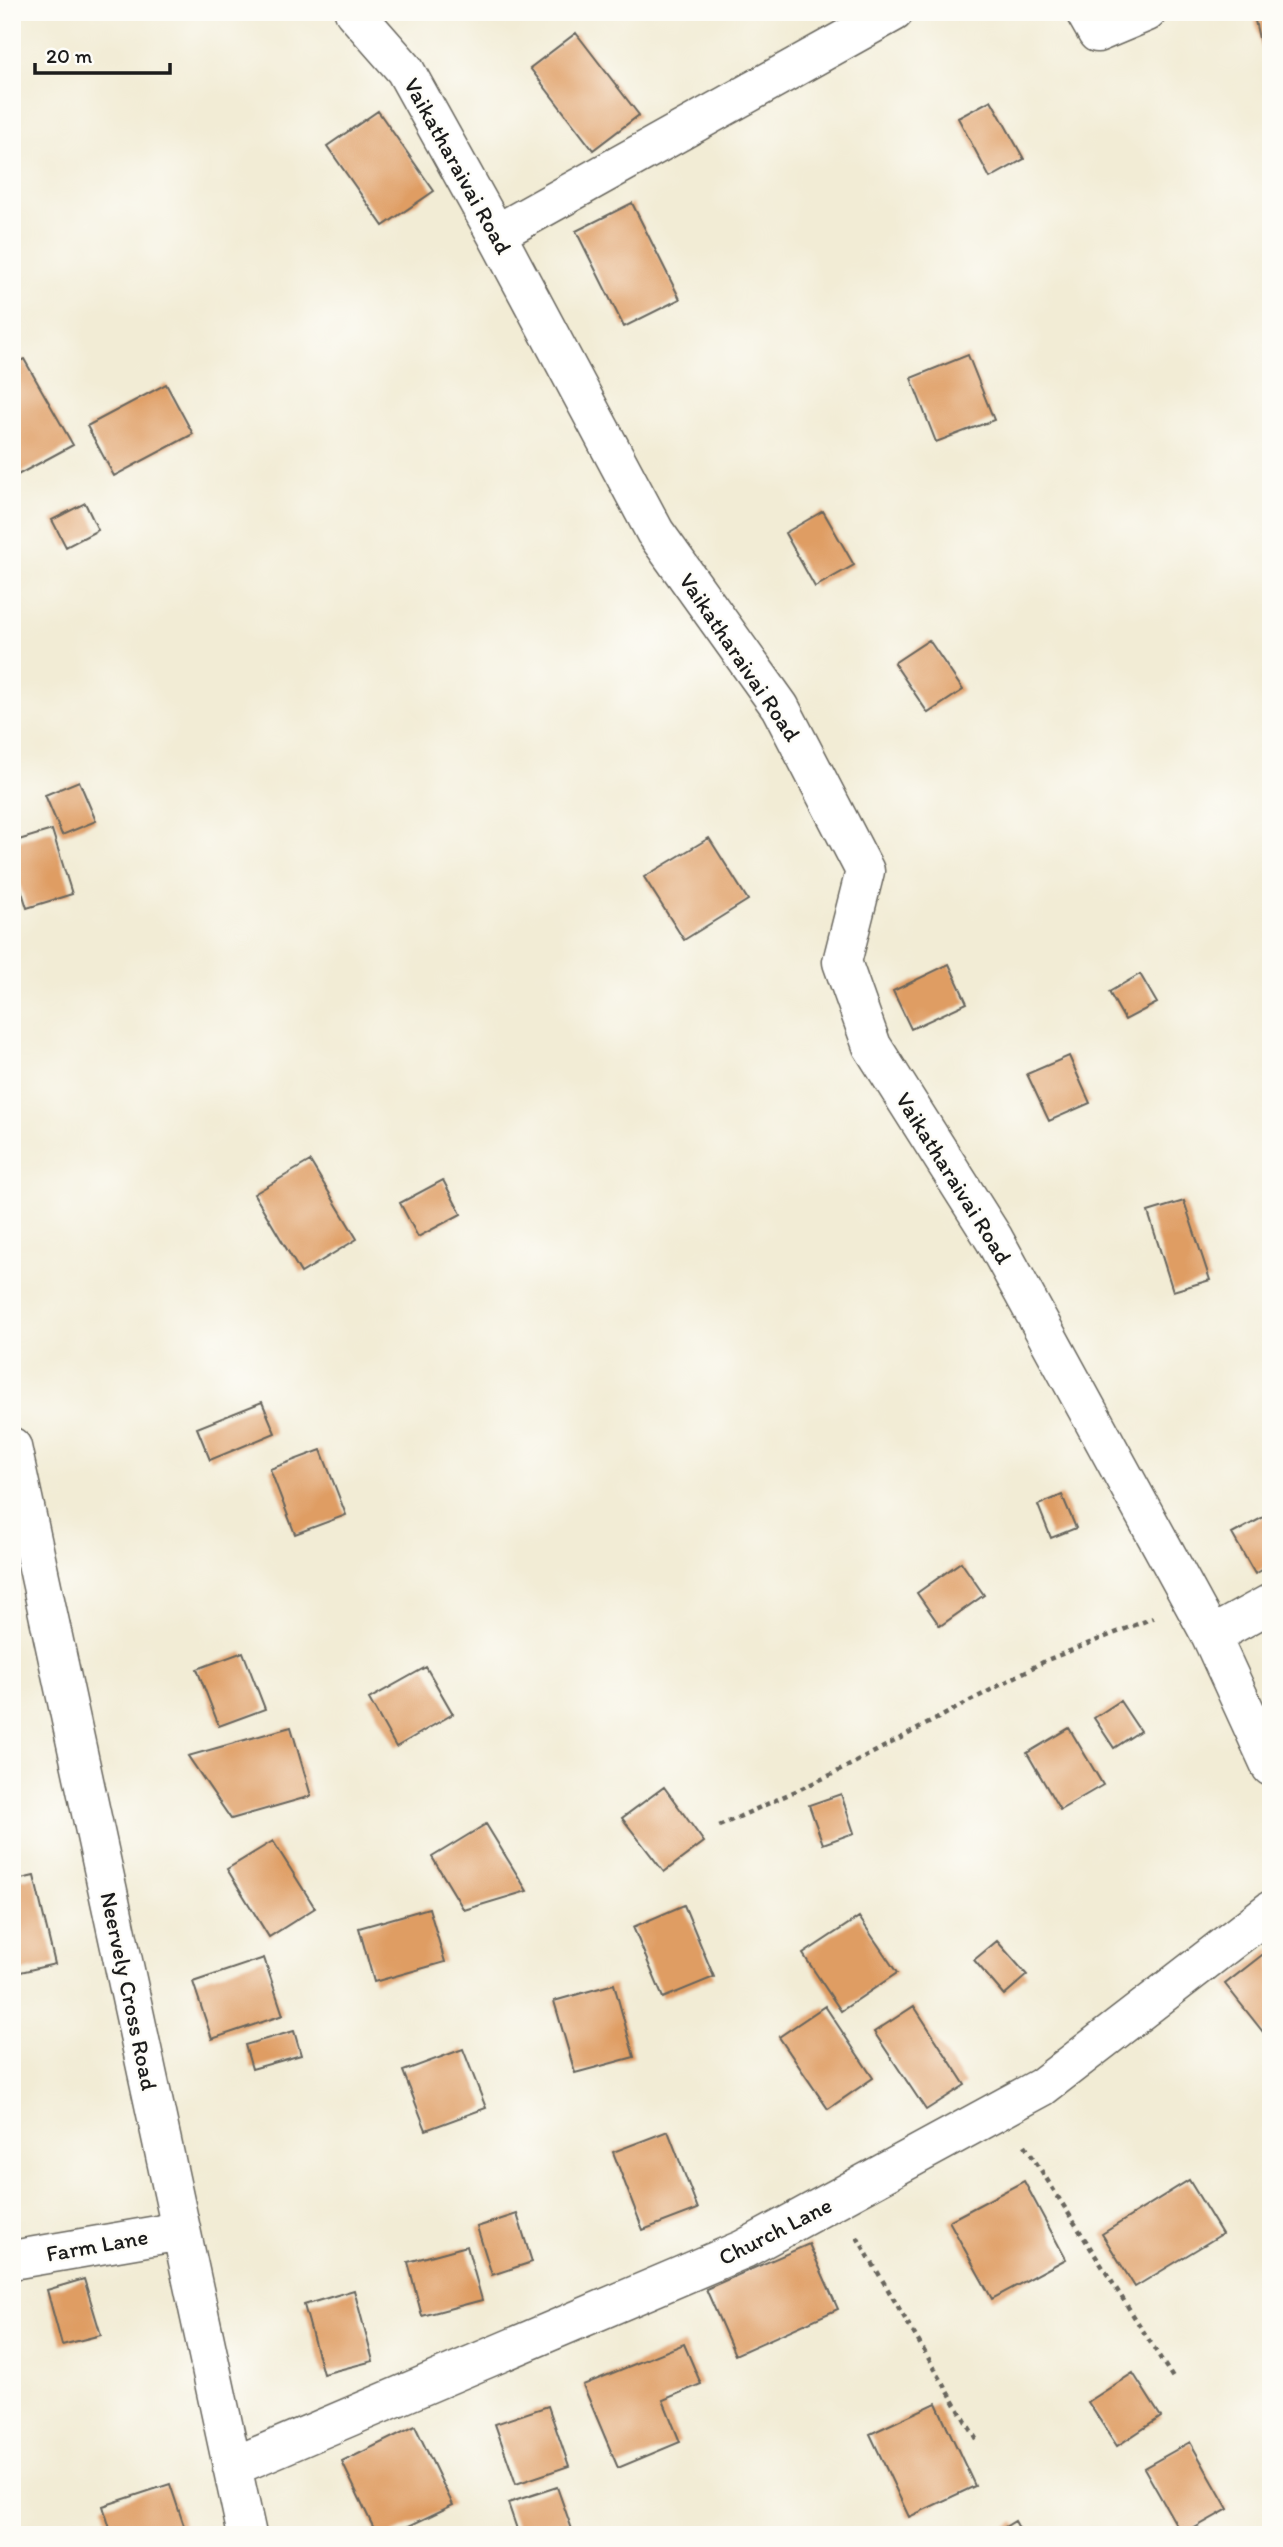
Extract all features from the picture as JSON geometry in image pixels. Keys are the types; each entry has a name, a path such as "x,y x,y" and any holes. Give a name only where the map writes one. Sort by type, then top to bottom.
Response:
{"street":[{"name":"Vaikatharaivai Road","path":"355,12 405,70 655,532 780,707 865,871 842,962 872,1046 994,1239 1211,1636 1271,1767"},
{"path":"496,234 894,12"},
{"path":"1086,12 1097,33 1147,12"},
{"name":"Neervely Cross Road","path":"12,1447 247,2535"},
{"path":"1211,1636 1271,1603"},
{"name":"Church Lane","path":"232,2467 744,2249 1042,2087 1271,1910"},
{"name":"Farm Lane","path":"12,2260 181,2231"}],"path":[{"path":"719,1826 835,1773 1047,1660 1192,1602"},
{"path":"1002,2108 1175,2381"},
{"path":"835,2200 976,2439"}],"building":[{"path":"1253,12 1271,12 1271,54 1263,56"},
{"path":"576,33 639,115 593,150 530,68"},
{"path":"991,100 1024,159 990,178 958,118"},
{"path":"378,111 434,191 383,226 327,146"},
{"path":"632,203 680,299 624,327 576,231"},
{"path":"968,355 994,420 936,442 911,378"},
{"path":"24,359 73,445 12,478 12,365"},
{"path":"166,384 193,434 114,476 87,426"},
{"path":"85,503 98,530 66,547 52,520"},
{"path":"823,511 854,565 815,587 785,533"},
{"path":"929,640 963,690 928,713 894,663"},
{"path":"79,781 96,821 62,835 45,795"},
{"path":"52,830 72,894 27,908 12,860 12,842"},
{"path":"709,838 748,900 684,940 644,877"},
{"path":"949,964 967,1003 911,1029 893,991"},
{"path":"1140,974 1157,1003 1125,1020 1109,992"},
{"path":"1069,1056 1090,1103 1049,1121 1027,1074"},
{"path":"310,1161 357,1239 301,1273 254,1194"},
{"path":"443,1180 461,1214 418,1237 400,1203"},
{"path":"1184,1201 1210,1280 1173,1291 1148,1212"},
{"path":"262,1402 275,1433 210,1460 197,1428"},
{"path":"321,1450 346,1515 295,1534 270,1469"},
{"path":"1062,1495 1076,1528 1051,1538 1038,1505"},
{"path":"1271,1513 1271,1565 1255,1574 1232,1534"},
{"path":"961,1562 984,1595 940,1626 917,1593"},
{"path":"243,1652 265,1709 219,1726 197,1669"},
{"path":"426,1667 453,1714 396,1747 369,1699"},
{"path":"1120,1701 1140,1731 1114,1748 1094,1718"},
{"path":"291,1727 311,1796 231,1819 188,1756"},
{"path":"1069,1728 1103,1785 1060,1810 1027,1753"},
{"path":"664,1787 704,1842 664,1872 622,1818"},
{"path":"841,1794 854,1833 823,1844 809,1805"},
{"path":"486,1824 527,1891 464,1910 432,1857"},
{"path":"273,1841 315,1908 269,1937 227,1869"},
{"path":"34,1876 55,1964 12,1974 12,1881"},
{"path":"684,1905 714,1977 663,1998 633,1927"},
{"path":"429,1908 445,1962 374,1982 359,1928"},
{"path":"859,1917 897,1973 841,2011 803,1954"},
{"path":"997,1941 1027,1975 1004,1995 974,1960"},
{"path":"1271,1948 1271,2042 1225,1984"},
{"path":"264,1958 283,2015 212,2039 193,1982"},
{"path":"614,1984 634,2057 575,2073 554,2001"},
{"path":"825,2006 873,2078 828,2109 779,2037"},
{"path":"914,2006 965,2085 926,2110 874,2032"},
{"path":"294,2031 301,2055 252,2069 245,2045"},
{"path":"463,2049 486,2108 426,2130 403,2071"},
{"path":"668,2131 698,2209 643,2230 613,2152"},
{"path":"1189,2180 1222,2234 1135,2287 1102,2234"},
{"path":"1024,2181 1066,2259 992,2299 949,2221"},
{"path":"517,2214 532,2262 492,2275 477,2227"},
{"path":"809,2244 838,2309 735,2355 706,2289"},
{"path":"467,2246 482,2300 422,2316 408,2262"},
{"path":"84,2279 101,2335 62,2345 47,2290"},
{"path":"354,2290 373,2361 323,2374 304,2305"},
{"path":"684,2344 701,2384 663,2400 680,2442 618,2468 583,2385"},
{"path":"1133,2373 1161,2417 1117,2446 1088,2402"},
{"path":"936,2403 975,2486 909,2517 870,2434"},
{"path":"548,2406 569,2466 516,2484 495,2424"},
{"path":"415,2426 453,2505 390,2535 377,2535 342,2462"},
{"path":"1190,2442 1228,2509 1182,2535 1144,2468"},
{"path":"170,2484 187,2535 112,2535 103,2506"},
{"path":"557,2487 574,2535 519,2535 508,2503"},
{"path":"1015,2521 1023,2535 992,2535"}]}
